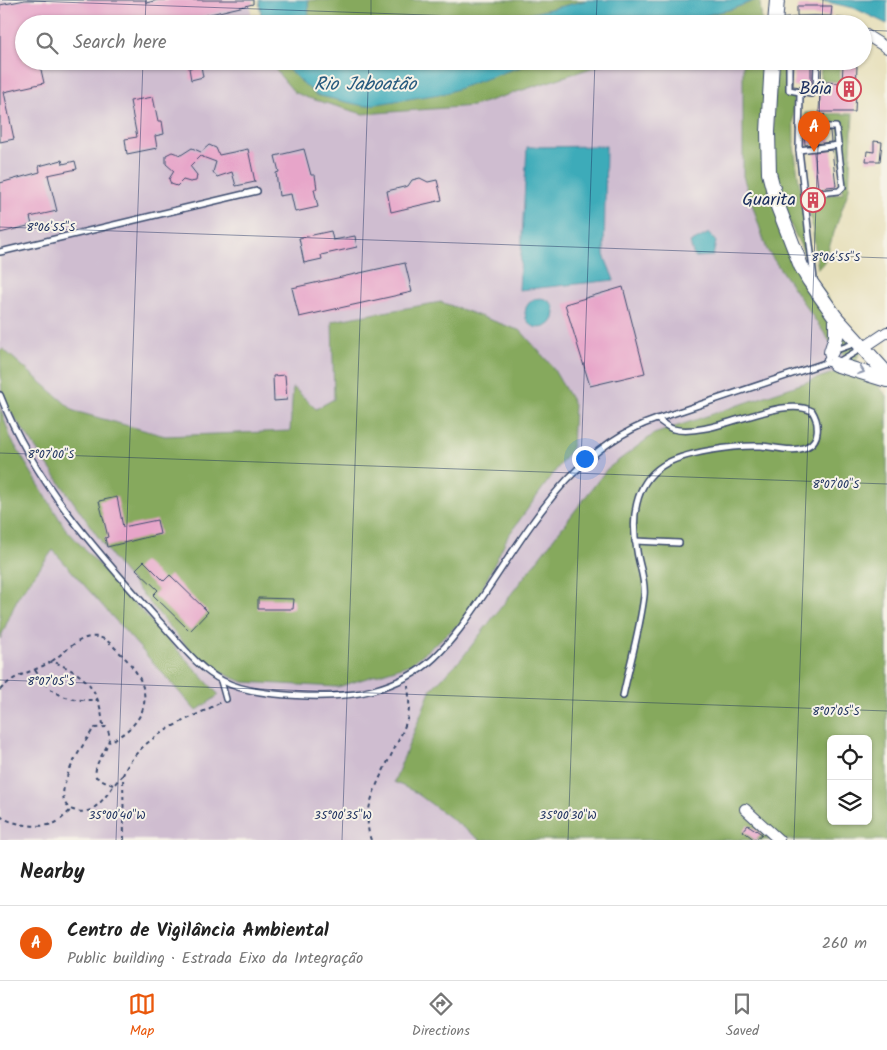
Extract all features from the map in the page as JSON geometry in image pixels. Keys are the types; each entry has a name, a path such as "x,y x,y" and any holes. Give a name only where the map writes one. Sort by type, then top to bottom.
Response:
{"main road":[{"path":"777,0 778,15"},
{"path":"771,70 768,132 772,192 801,266 816,290 836,318 887,374"},
{"path":"836,318 836,337 830,360 887,380"}],"street":[{"path":"872,39 887,48"},
{"path":"861,345 887,332"},
{"path":"745,809 779,840"}],"lane":[{"path":"789,70 789,90 800,93 815,92 816,70"},
{"path":"800,93 799,150 816,290"},
{"path":"799,127 836,127 839,145 842,190 804,195"},
{"path":"799,150 839,145"},
{"path":"0,252 256,191"},
{"path":"830,360 861,345"},
{"path":"0,395 9,420 50,490 105,561 192,657 221,681 244,690 328,696 372,690 407,678 433,659 459,631 524,533 554,493 584,461 613,438 638,425 830,360 861,345"},
{"path":"623,696 644,595 635,541 636,504 641,488 649,475 663,465 735,446 799,449 808,447 814,441 818,424 812,411 794,406 736,421 686,429 668,427 657,418"},
{"path":"635,541 679,543"},
{"path":"221,681 226,699"}],"path":[{"path":"0,690 13,677 35,670 52,661 84,638 97,636 106,640 133,666 142,680 145,692 144,708 129,728 109,742 96,763 95,772 100,781 112,785"},
{"path":"52,661 83,676 98,700 103,726 108,730 109,742"},
{"path":"35,670 46,687 56,693 82,701 98,700"},
{"path":"371,840 367,820 370,805 402,734 408,714 407,678"},
{"path":"124,840 123,775 127,765 145,745 160,733 226,699"},
{"path":"103,726 94,728 64,782 66,804 71,809 81,812 92,810 98,806 112,785 123,775"},
{"path":"0,816 18,823 44,825 54,823 71,809"}],"shaded area":[{"path":"0,0 250,0 251,15 15,15 15,70 276,70 294,92 363,114 473,106 585,70 743,70 743,176 852,364 887,840 0,840"}],"green space":[{"path":"308,0 588,0 525,15 309,15"},
{"path":"760,0 761,15 707,15"},
{"path":"276,70 289,70 316,95 508,70 585,70 473,106 363,114 294,92"},
{"path":"743,70 764,70 769,173 794,250 863,348 856,360 887,396 887,840 480,840 415,792 394,782 431,689 462,658 607,469 654,434 836,372 852,364 831,343 767,250 743,176"},
{"path":"776,70 787,70 786,94 793,94 794,146 811,266 786,214 780,196 774,164 773,129"},
{"path":"821,70 840,70 840,82 820,80"},
{"path":"805,113 853,114 849,189 824,262 818,269 809,206 819,205 819,196 843,193 838,125 804,126"},
{"path":"441,302 521,331 551,365 574,404 572,448 508,536 469,616 411,664 338,687 243,682 201,664 117,564 2,400 0,350 3,349 74,411 165,436 290,431 293,387 316,409 334,399 332,321"},
{"path":"0,407 11,439 65,528 219,695 196,711 53,550 18,597 0,639"}],"water":[{"name":"Rio Jaboatão","path":"259,0 308,0 309,15 261,15"},
{"path":"588,0 756,0 732,9 707,15 525,15"},
{"path":"818,0 887,0 887,24 872,15 854,8"},
{"name":"Rio Jaboatão","path":"289,70 511,70 446,93 364,106 316,95"},
{"path":"606,146 604,255 614,280 519,290 527,147"},
{"path":"709,233 716,242 713,256 694,257 690,243"},
{"path":"540,298 551,302 555,313 551,324 540,328 529,324 525,313 529,302"}],"building":[{"path":"25,0 146,0 146,3 158,0 253,0 253,4 206,15 15,15 15,70 41,70 44,83 4,92 14,139 0,142 0,5"},
{"path":"797,6 832,6 831,15 797,15"},
{"path":"189,70 202,70 203,77 191,80"},
{"path":"794,70 811,70 811,88 793,86"},
{"path":"843,70 857,70 855,112 819,112 821,82 842,83"},
{"path":"153,97 158,121 162,121 164,134 155,136 157,148 127,154 125,139 137,137 130,101"},
{"path":"804,131 830,131 831,142 805,145"},
{"path":"874,141 882,142 880,161 866,161 867,151 874,152"},
{"path":"209,145 216,148 219,155 248,149 255,182 236,186 232,172 217,177 213,172 216,162 200,156 190,166 197,175 196,181 183,180 177,186 171,184 169,179 174,171 166,164 166,155 172,152 181,155 192,148 201,152"},
{"path":"304,149 311,175 315,175 317,189 314,189 318,207 295,212 291,194 279,196 276,173 279,172 275,156"},
{"path":"832,150 836,186 818,188 814,152"},
{"path":"62,160 63,164 75,161 77,169 48,175 57,211 30,217 32,225 0,233 0,183 40,172 39,166"},
{"path":"420,178 428,182 437,180 442,200 391,212 387,191 408,186 412,180"},
{"path":"331,231 333,240 355,236 357,247 321,255 322,259 304,263 299,238"},
{"path":"405,263 412,292 299,317 292,288"},
{"path":"623,287 645,373 590,386 565,304"},
{"path":"285,375 287,400 274,401 273,376"},
{"path":"117,497 123,527 157,520 160,534 107,547 105,538 108,537 99,501"},
{"path":"144,561 164,581 170,575 208,612 190,631 153,595 158,590 136,569"},
{"path":"258,598 294,599 293,609 258,609"},
{"path":"748,825 762,834 755,840 743,831"}],"place":[{"name":"Báia","path":"849,89"},
{"name":"Centro de Vigilância Ambiental","path":"814,152"},
{"name":"Guarita","path":"813,200"}]}
